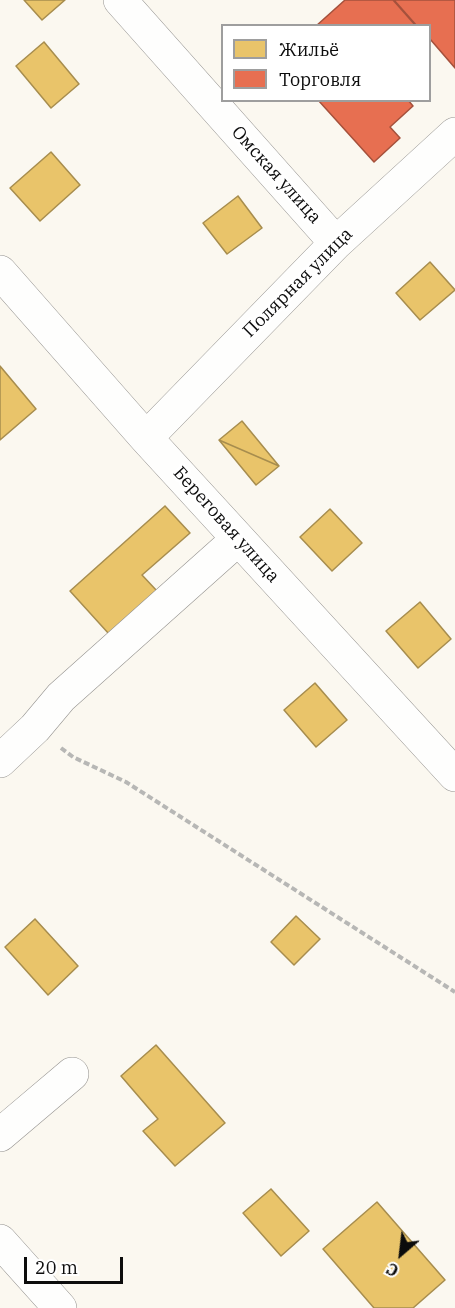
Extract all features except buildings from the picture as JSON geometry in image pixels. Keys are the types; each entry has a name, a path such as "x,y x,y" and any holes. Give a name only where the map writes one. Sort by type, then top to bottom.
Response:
{"street":[{"name":"Омская улица","path":"120,0 336,243"},
{"name":"Полярная улица","path":"146,438 336,243 455,134"},
{"name":"Береговая улица","path":"0,272 146,438 455,775"},
{"path":"0,761 35,728 61,697 238,539"},
{"path":"0,1135 72,1074"},
{"path":"0,1241 60,1308"}],"path":[{"path":"35,728 73,757 126,782 455,992"}]}
